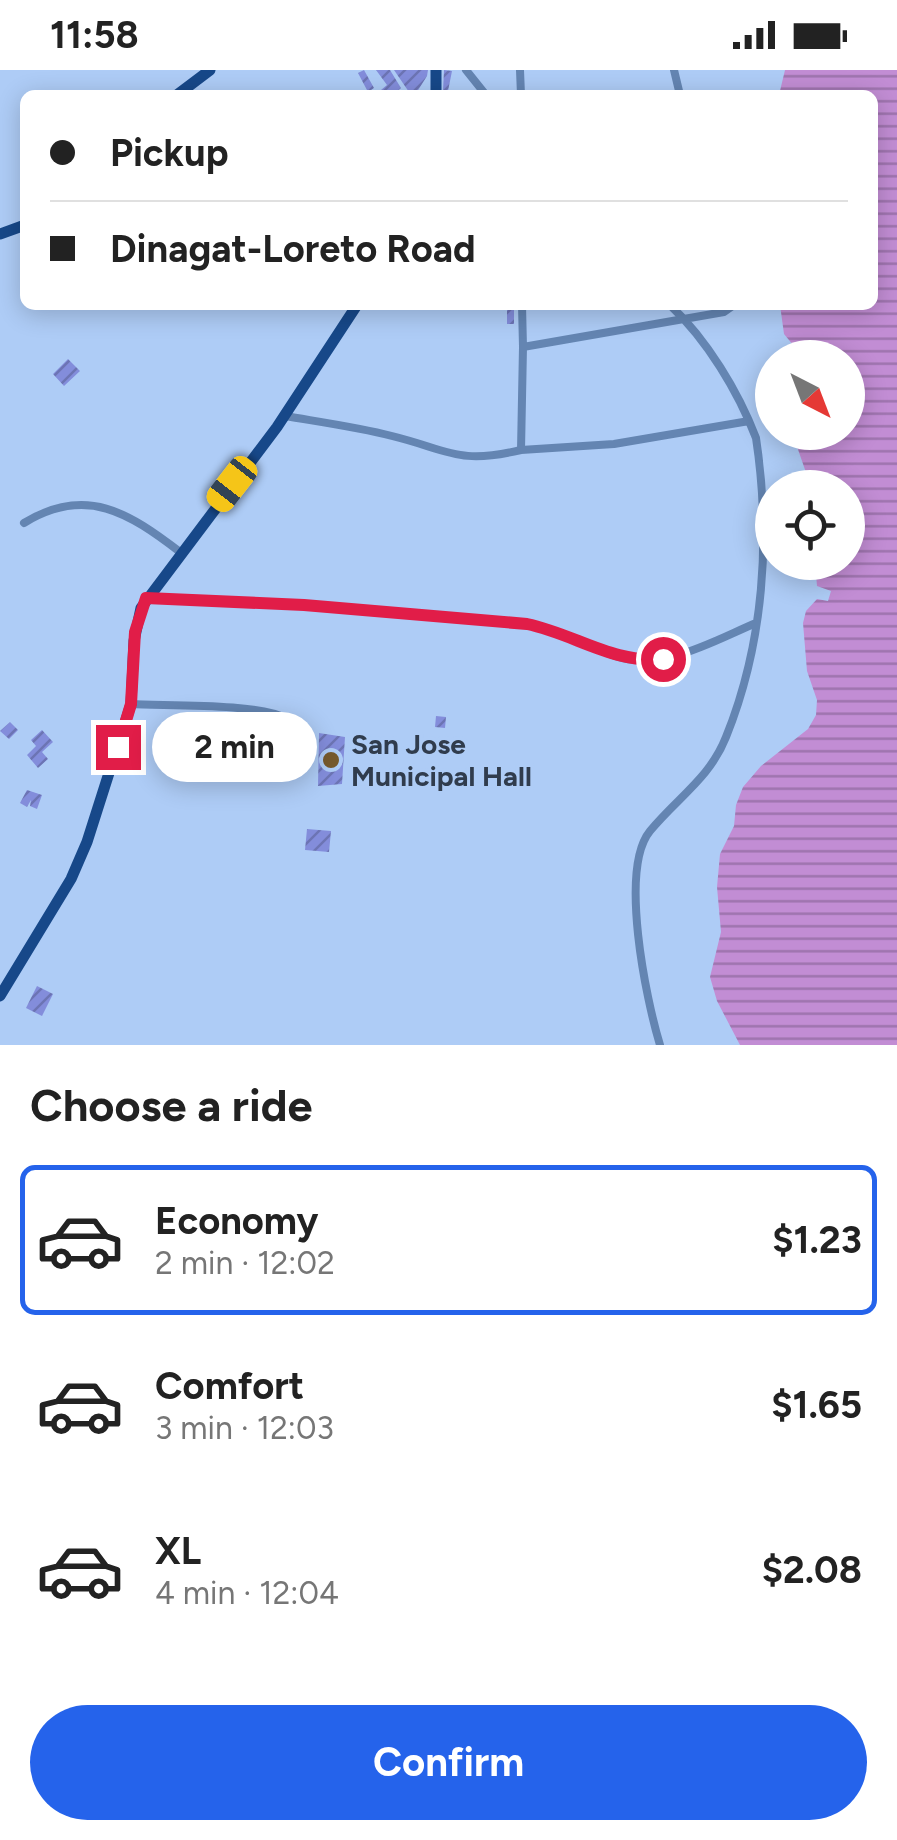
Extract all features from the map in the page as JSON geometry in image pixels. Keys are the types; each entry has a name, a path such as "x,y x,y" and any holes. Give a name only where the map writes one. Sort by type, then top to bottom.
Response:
{"main road":[{"path":"184,90 210,70"},
{"path":"0,996 78,868 131,704 135,632 146,598 285,416 354,310"}],"street":[{"path":"466,70 482,90"},
{"path":"521,450 522,310"},
{"path":"660,1045 644,980 635,896 640,848 649,832 703,778 727,736 744,681 765,558 756,438 701,338 675,310"},
{"path":"523,347 727,310"},
{"path":"285,416 392,436 452,456 482,457 521,450 614,444 749,421"},
{"path":"24,523 61,505 102,507 141,522 180,552"},
{"path":"146,598 304,605 527,624 618,657 642,661 663,659 756,623"},
{"path":"131,704 276,714 288,719 300,736"}],"shaded area":[{"path":"785,70 897,70 897,1045 740,1045 717,1001 710,977 721,932 717,887 720,854 734,826 743,787 761,766 808,729 816,715 817,700 807,671 803,623 806,611 817,599 828,601 831,591 817,586 816,580 865,580 865,470 805,470 798,450 865,450 865,340 789,340 784,334 781,310 878,310 878,90 780,90"}],"building":[{"path":"364,70 374,88 367,90 358,73"},
{"path":"376,70 390,70 401,88 381,90 387,85"},
{"path":"394,70 428,70 418,90 408,90"},
{"path":"444,70 452,71 448,90 443,90"},
{"path":"507,310 514,310 514,324 507,324"},
{"path":"68,359 80,371 64,386 53,374"},
{"path":"238,715 266,719 260,760 231,756"},
{"path":"436,716 446,717 445,728 435,727"},
{"path":"10,722 18,730 9,739 0,731"},
{"path":"42,730 53,742 42,752 48,759 38,768 27,755 36,746 31,740"},
{"name":"San Jose Municipal Hall","path":"319,733 345,737 342,784 318,786"},
{"path":"27,790 42,795 37,809 30,806 31,800 27,807 20,803"},
{"path":"307,829 331,831 329,852 305,850"},
{"path":"37,986 53,994 42,1016 26,1008"}],"place":[{"name":"San Jose Municipal Hall","path":"331,760"}],"route":[{"path":"118,747 131,704 137,619 146,598 304,605 527,624 618,657 663,659"}]}
